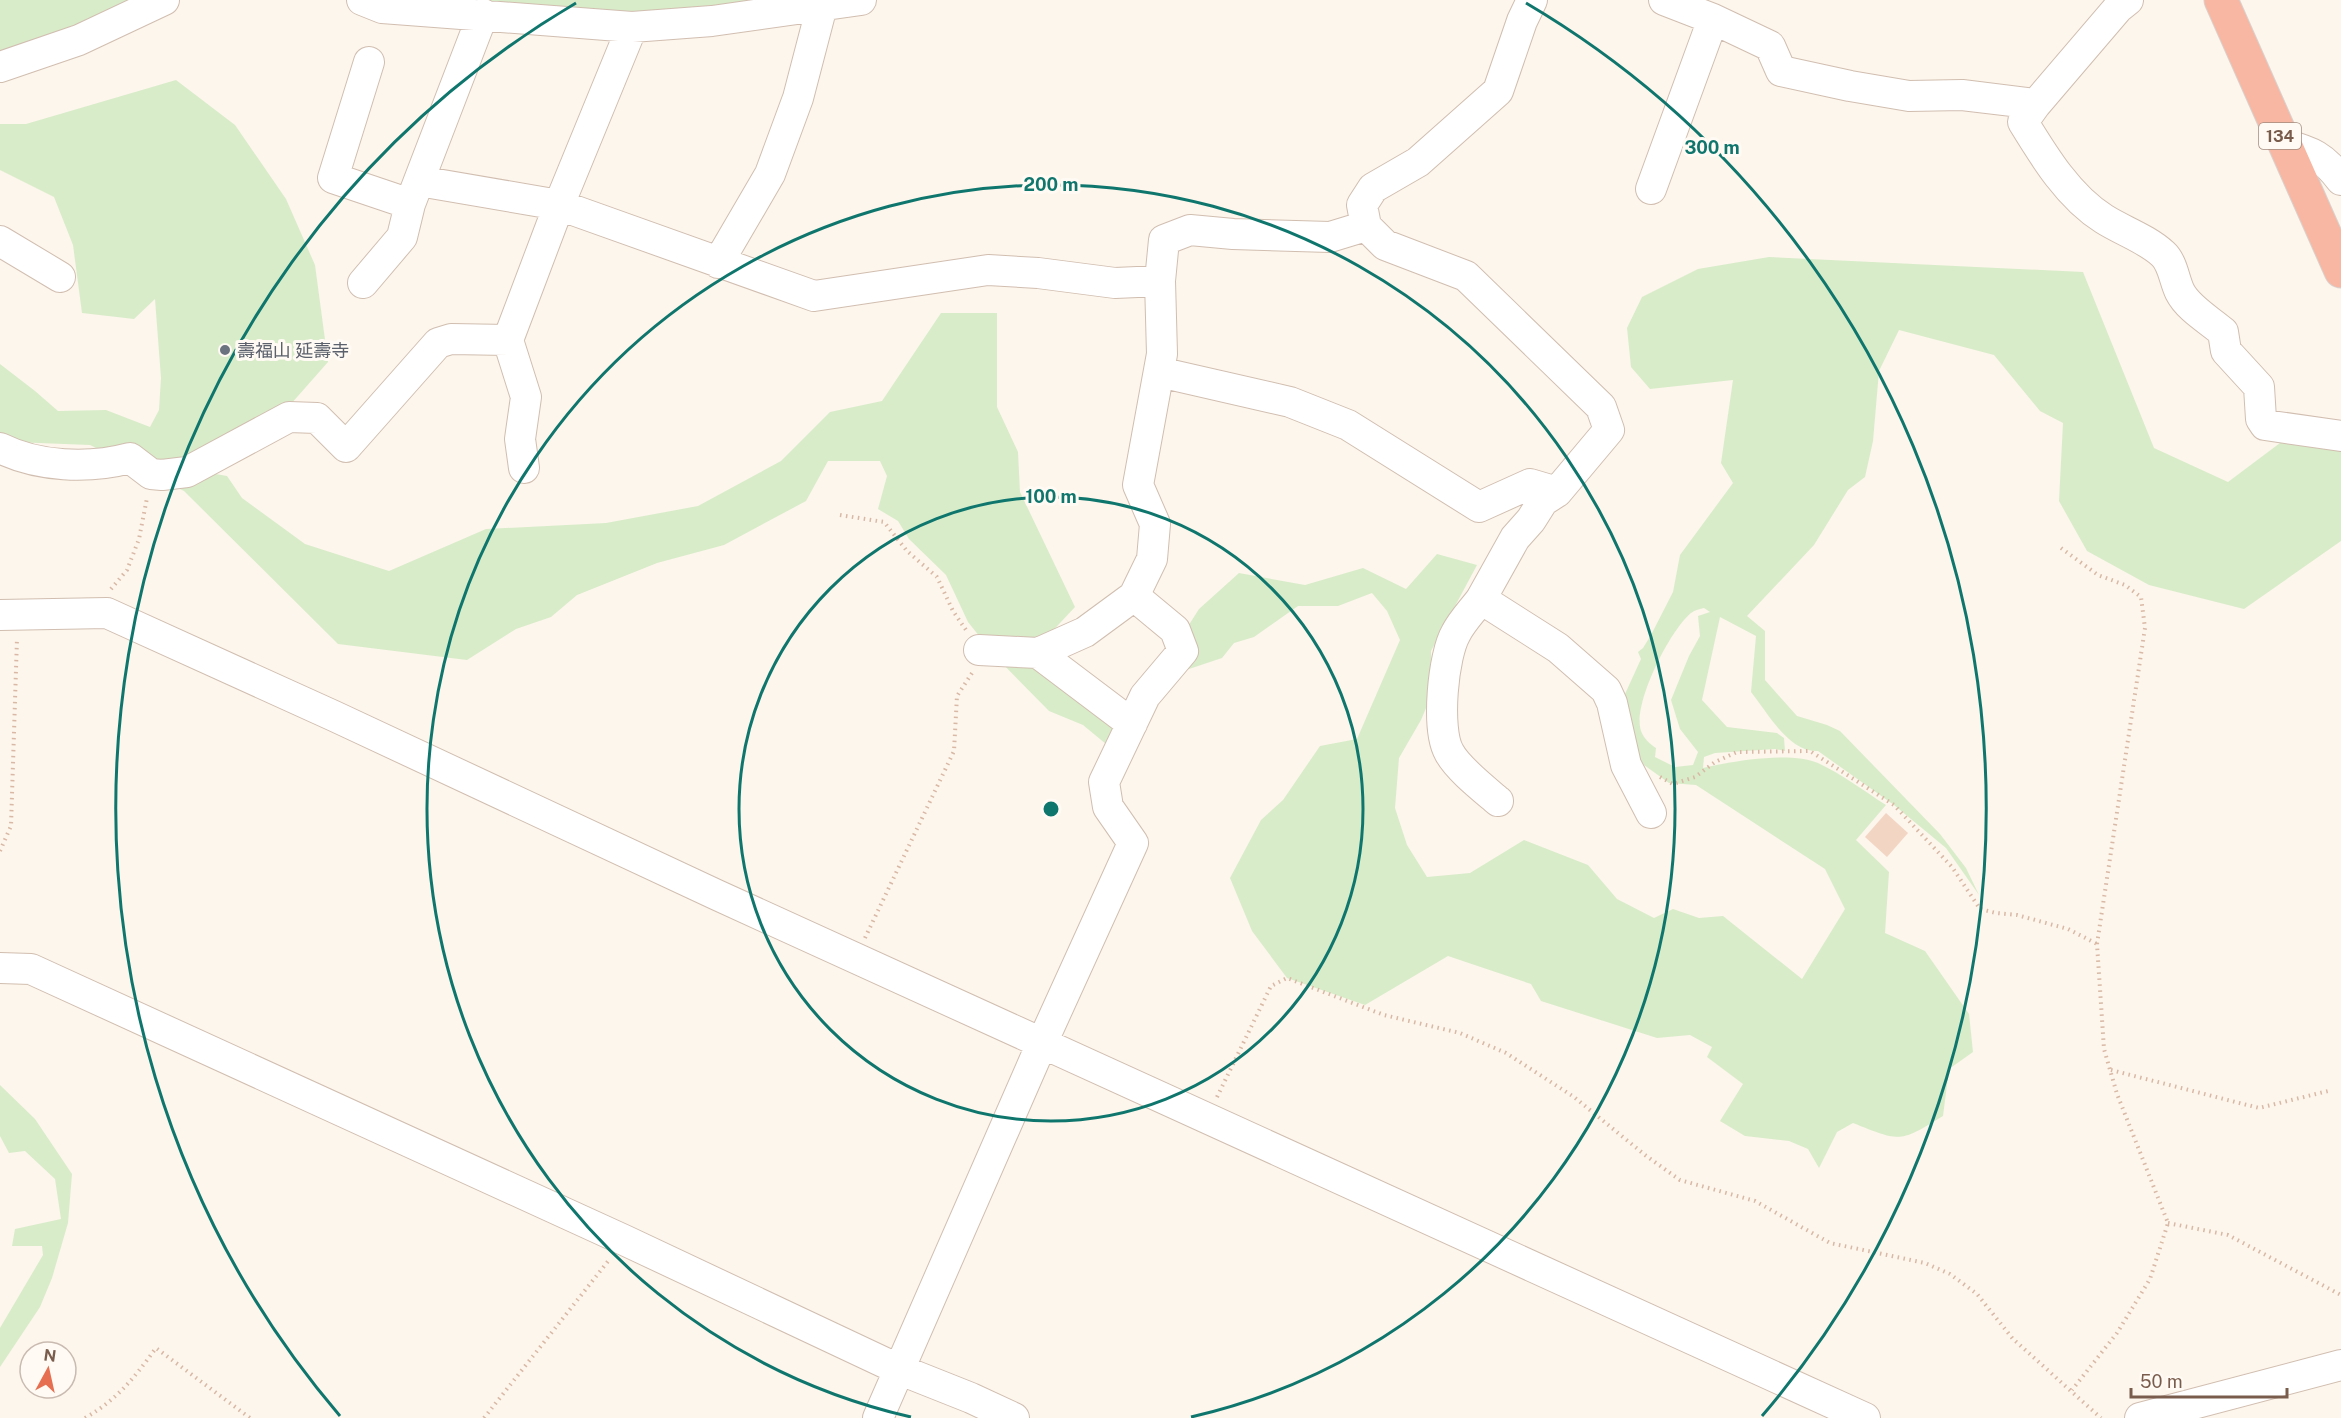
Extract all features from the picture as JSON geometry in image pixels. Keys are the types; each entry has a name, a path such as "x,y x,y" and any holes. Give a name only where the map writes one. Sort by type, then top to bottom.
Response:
{"highway":[{"name":"134","path":"2221,0 2341,271"}],"street":[{"path":"0,67 79,40 164,0"},
{"path":"362,0 382,8 632,27 712,21 861,0"},
{"path":"1498,801 1475,781 1448,751 1443,725 1442,681 1455,634 1481,599 1515,538 1544,501 1557,492 1609,430 1601,407 1466,276 1385,245 1366,226 1362,205 1373,188 1418,162 1498,91 1521,21 1532,0"},
{"path":"1664,0 1713,19 1770,46 1781,71 1909,96 1962,95 2036,104"},
{"path":"2128,0 2118,8 2023,122 2042,153 2080,201 2104,219 2156,248 2166,257 2186,301 2223,332 2226,351 2259,387 2262,419 2265,425 2341,436"},
{"path":"718,263 770,174 798,98 822,6"},
{"path":"363,283 402,237 415,193 483,14"},
{"path":"1651,189 1713,19"},
{"path":"524,468 520,440 526,397 508,340 632,27"},
{"path":"369,62 333,178 415,193 560,205 814,296 988,270 1038,273 1115,283 1160,281"},
{"path":"2284,144 2305,150 2327,162 2341,180"},
{"path":"979,650 1038,653 1085,632 1134,596 1152,559 1155,524 1138,485 1162,354 1160,281 1164,240 1190,230 1233,234 1330,237 1366,226"},
{"path":"0,241 60,277"},
{"path":"0,448 49,464 111,463 129,458 151,474 162,475 187,472 289,417 317,418 346,447 438,343 451,339 508,340"},
{"path":"1159,372 1290,402 1348,425 1479,507 1530,484 1557,492"},
{"path":"878,1418 1042,1043 1133,843 1108,807 1104,782 1145,696 1183,651 1175,630 1134,596"},
{"path":"1481,599 1558,648 1606,690 1612,703 1626,765 1650,813"},
{"path":"9,615 107,613 1865,1418"},
{"path":"1038,653 1132,724"},
{"path":"0,968 31,969 624,1240 898,1369 1014,1418"},
{"path":"2140,1418 2341,1365"}],"path":[{"path":"79,614 110,590 127,570 139,539 151,474"},
{"path":"840,515 884,522 907,551 937,577 953,611 979,650 980,663 957,696 954,751 856,957"},
{"path":"2061,548 2098,575 2126,585 2141,597 2145,628 2097,944 2104,1049 2117,1094 2168,1223 2150,1279 2117,1333 2072,1390"},
{"path":"0,851 11,826 9,615"},
{"path":"1622,753 1633,764 1673,783 1695,777 1715,762 1737,752 1810,751 1894,806 1952,867 1980,909 1996,914 2017,915 2068,929 2097,944"},
{"path":"1207,1117 1271,986 1287,978 1384,1015 1460,1033 1506,1053 1574,1096 1645,1155 1680,1180 1755,1201 1830,1243 1925,1263 1950,1274 1977,1294 2013,1339 2101,1418"},
{"path":"2110,1070 2259,1108 2328,1091"},
{"path":"2168,1223 2228,1235 2341,1295"},
{"path":"484,1418 624,1240"},
{"path":"85,1418 107,1406 137,1375 156,1348 250,1418"}],"green space":[{"path":"0,0 139,0 0,55"},
{"path":"437,0 773,0 645,13"},
{"path":"176,80 235,125 286,199 315,265 328,362 260,439 199,471 227,476 242,498 305,544 389,571 486,529 606,523 698,506 781,461 830,412 882,401 941,313 997,313 997,407 1018,452 1020,492 1075,607 1045,639 1122,728 1112,749 1083,725 1049,711 996,657 968,622 946,575 909,539 898,521 878,509 887,476 880,461 828,461 806,501 724,545 657,563 577,595 551,617 516,629 467,660 338,644 184,491 90,445 13,442 0,433 0,364 58,411 106,410 150,427 159,410 161,378 155,299 134,319 82,313 73,245 54,197 0,170 0,124 26,124"},
{"path":"1769,257 2083,272 2154,448 2228,482 2292,434 2341,447 2341,541 2244,609 2149,585 2087,551 2059,501 2063,423 2040,411 1994,355 1899,330 1879,371 1873,441 1865,477 1848,490 1814,545 1747,616 1765,631 1765,680 1797,716 1840,731 1940,834 1966,868 1979,895 1946,848 1894,805 1818,751 1798,746 1780,730 1751,692 1756,636 1720,617 1702,700 1727,727 1777,733 1784,738 1785,751 1775,749 1715,753 1704,757 1703,768 1761,758 1806,759 1836,772 1886,805 1856,840 1889,872 1885,933 1925,951 1969,1014 1973,1052 1949,1069 1943,1116 1917,1131 1900,1137 1881,1134 1853,1123 1837,1132 1819,1168 1808,1149 1789,1141 1745,1136 1720,1121 1743,1084 1707,1057 1712,1047 1690,1035 1657,1038 1541,1001 1531,984 1448,956 1365,1005 1287,978 1252,931 1230,878 1261,820 1283,800 1320,746 1357,739 1400,640 1387,611 1372,593 1338,606 1298,606 1254,637 1234,643 1222,658 1174,674 1164,664 1199,609 1239,573 1305,585 1363,568 1406,589 1437,554 1477,565 1431,651 1432,694 1421,720 1399,758 1395,808 1407,845 1427,877 1470,873 1524,840 1588,865 1617,899 1654,918 1673,909 1699,918 1723,916 1802,979 1845,909 1825,869 1696,785 1669,783 1644,765 1624,735 1625,694 1641,659 1638,652 1651,635 1673,592 1680,555 1733,483 1721,463 1733,380 1650,389 1631,367 1627,328 1642,297 1698,269","holes":["1704,608 1710,612 1698,616 1700,636 1671,700 1680,729 1698,752 1693,765 1675,767 1655,757 1656,748 1642,734 1640,719 1642,704 1655,669 1682,622 1697,610"]},
{"path":"0,1085 35,1119 72,1174 68,1223 52,1278 40,1307 0,1367 0,1328 43,1255 42,1246 12,1246 15,1229 61,1219 55,1179 25,1151 9,1153 0,1136"}],"building":[{"path":"1886,813 1908,833 1887,857 1865,837"}],"place":[{"name":"壽福山 延壽寺","path":"225,350"}]}
